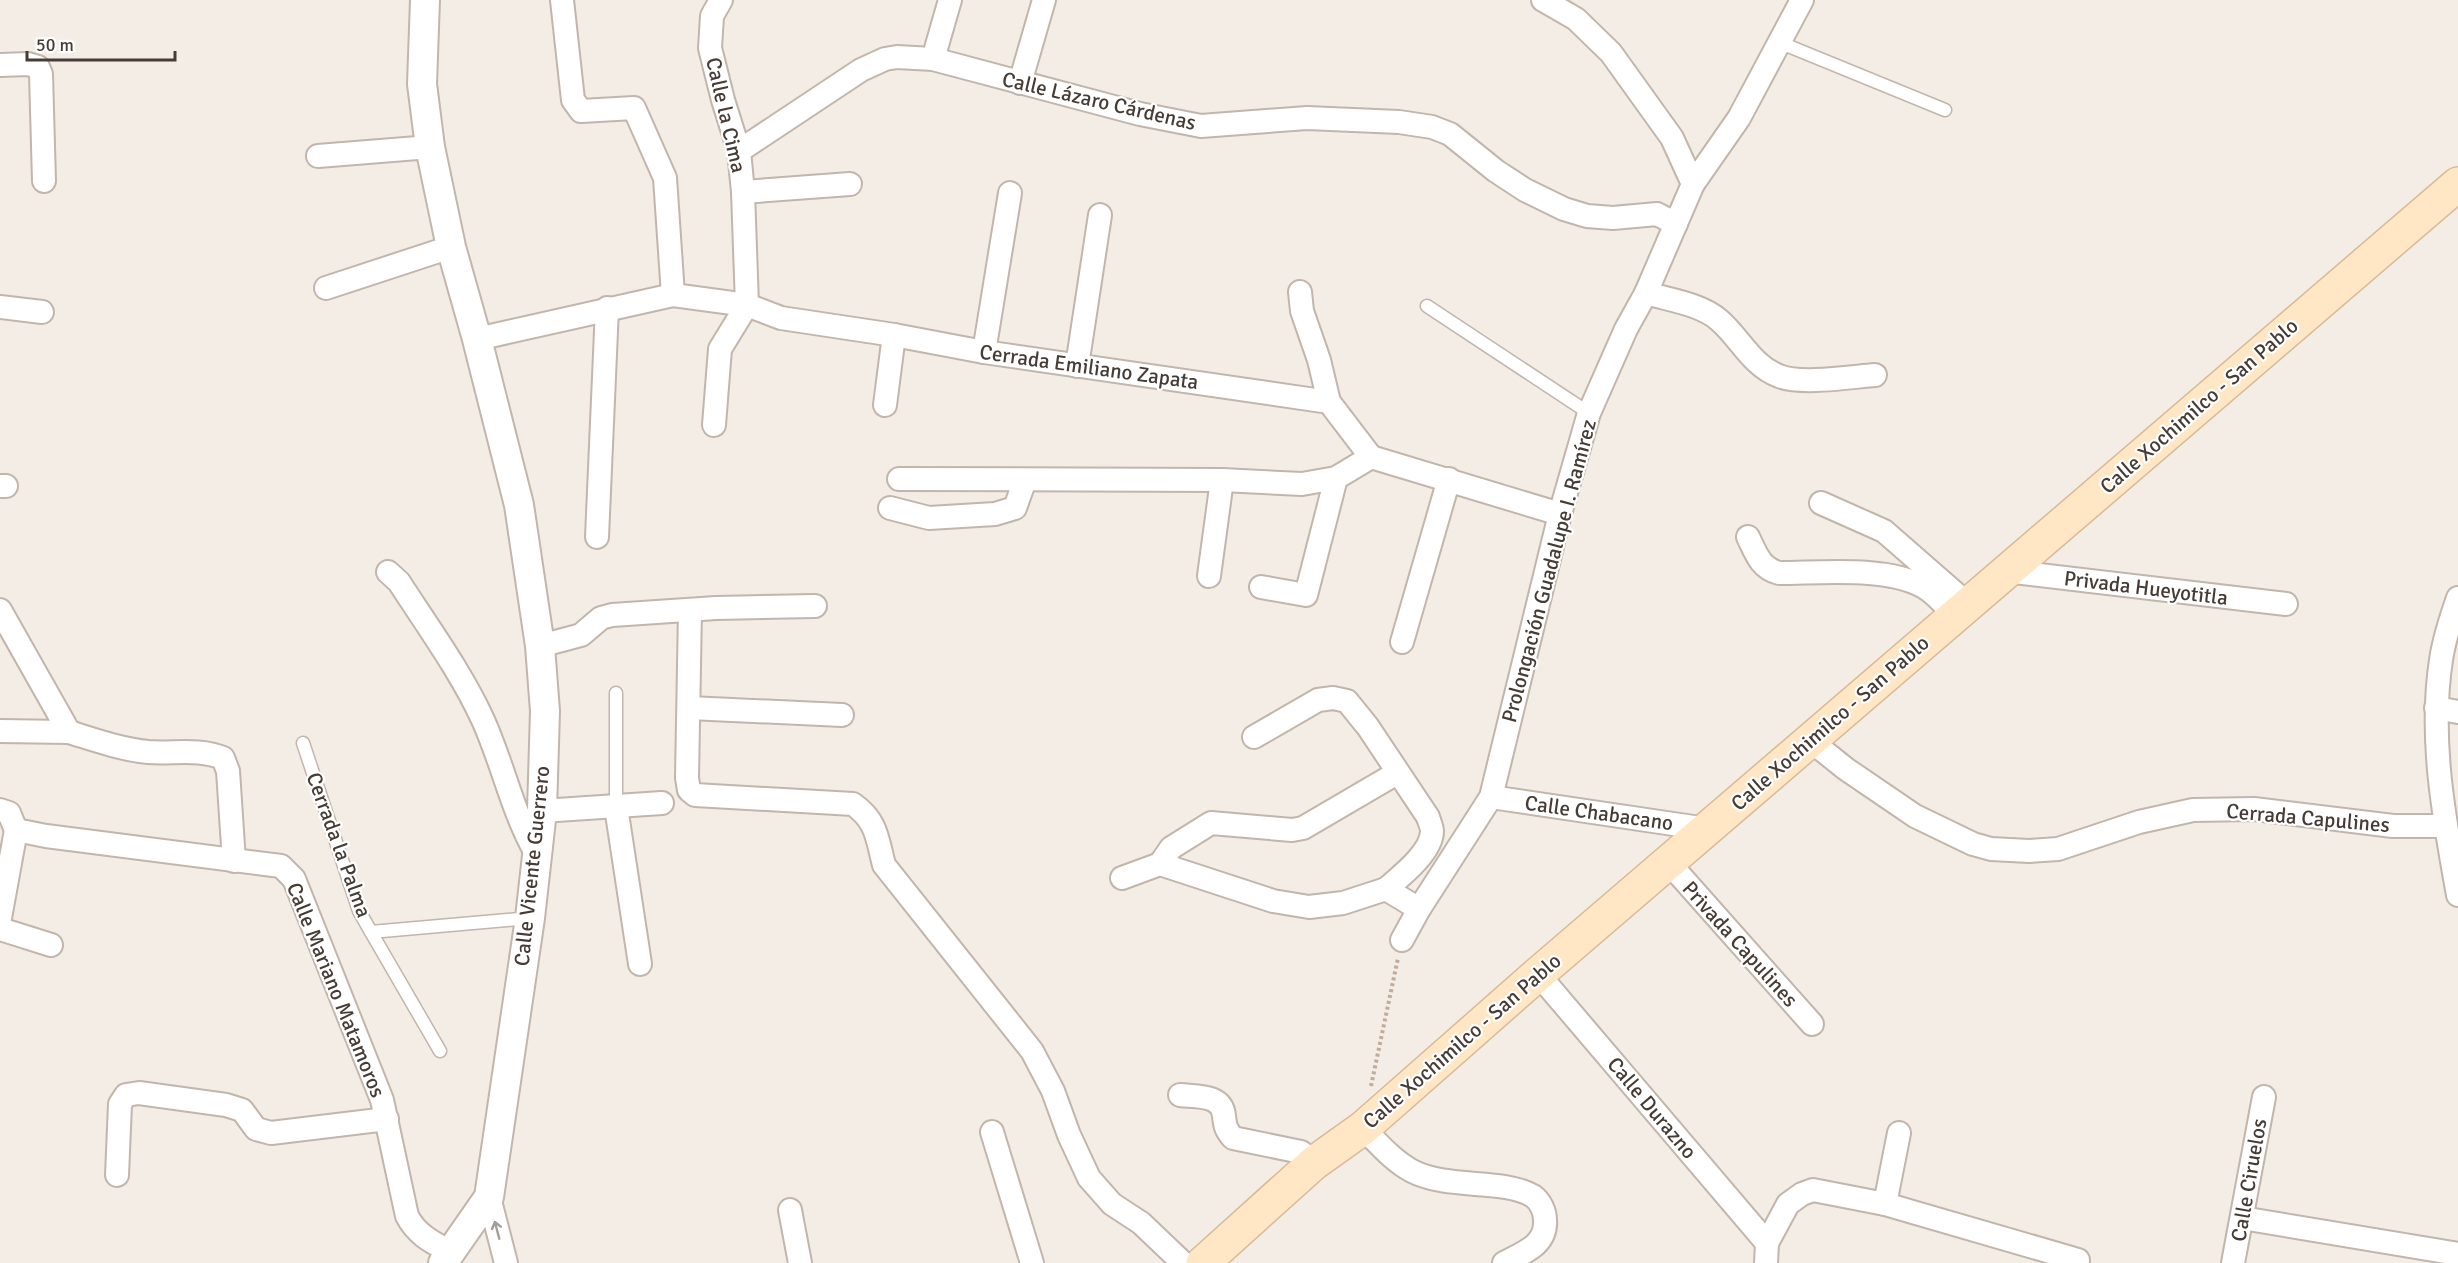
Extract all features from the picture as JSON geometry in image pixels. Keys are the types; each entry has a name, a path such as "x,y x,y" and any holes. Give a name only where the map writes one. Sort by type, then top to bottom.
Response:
{"main road":[{"name":"Calle Xochimilco - San Pablo","path":"1203,1263 1314,1163 1363,1128 1538,974 2458,184"}],"street":[{"name":"Calle Vicente Guerrero","path":"425,0 422,84 430,147 451,247 519,505 540,646 544,711 542,811 530,918 489,1197 446,1258"},
{"path":"562,0 573,100 581,111 634,108 665,178 673,295"},
{"path":"933,59 950,0"},
{"path":"1020,83 1044,0"},
{"path":"1543,0 1576,19 1611,53 1672,138 1693,184"},
{"name":"Prolongación Guadalupe I. Ramírez","path":"1402,940 1419,909 1491,797 1560,514 1589,413 1626,329 1646,293 1693,184 1739,118 1802,0"},
{"name":"Calle la Cima","path":"714,5 710,48 739,152 743,192 747,305"},
{"name":"Calle Lázaro Cárdenas","path":"739,152 851,77 885,59 897,57 933,59 1140,114 1201,126 1307,118 1399,122 1432,127 1450,134 1496,171 1526,190 1564,209 1587,216 1613,218 1657,214 1676,224"},
{"path":"0,65 28,64 38,67 41,74 44,181"},
{"path":"318,156 430,147"},
{"path":"743,192 850,184"},
{"path":"984,352 1010,193"},
{"path":"1077,366 1100,215"},
{"path":"326,288 451,247"},
{"path":"1300,292 1302,311 1319,360 1329,402 1371,457 1560,514"},
{"path":"1646,293 1703,311 1719,320 1754,359 1779,376 1808,380 1875,375"},
{"name":"Cerrada Emiliano Zapata","path":"477,339 673,295 747,305 781,318 894,335 984,352 1329,402"},
{"path":"714,425 720,349 747,305"},
{"path":"0,307 42,312"},
{"path":"597,537 607,308"},
{"path":"885,405 894,335"},
{"path":"899,478 1222,480 1302,484 1336,478 1371,457"},
{"path":"1261,587 1305,595 1336,478"},
{"path":"1402,642 1449,479"},
{"path":"890,508 929,518 995,514 1015,508 1025,480"},
{"path":"1209,576 1222,480"},
{"path":"1821,503 1884,531 1961,610"},
{"path":"1748,537 1763,566 1769,571 1878,574 1901,577 1925,587 1961,610"},
{"name":"Privada Hueyotitla","path":"2006,571 2286,604"},
{"path":"388,572 399,582 454,668 483,720 522,829 536,853"},
{"path":"2458,598 2446,634 2440,662 2447,710 2437,748 2450,795 2445,826 2458,895"},
{"path":"540,646 581,636 601,618 716,608 815,606"},
{"path":"0,610 69,732"},
{"path":"690,610 687,778 689,790 695,795 853,804 867,814 876,831 884,865 1032,1051 1053,1091 1069,1135 1089,1178 1112,1204 1141,1223 1183,1263"},
{"path":"1160,864 1273,901 1309,907 1343,903 1386,889 1414,864 1429,843 1432,830 1428,817 1368,727 1347,701 1333,698 1318,700 1254,737"},
{"path":"689,708 842,716"},
{"path":"0,731 69,732 117,747 149,752 210,753 223,758 228,771 234,861"},
{"name":"Cerrada Capulines","path":"1811,741 1846,769 1915,816 1973,844 1991,849 2029,851 2058,849 2139,822 2193,810 2254,809 2392,826 2445,826"},
{"path":"1122,878 1160,864 1171,849 1211,824 1292,830 1303,828 1397,773"},
{"name":"Calle Chabacano","path":"1491,797 1707,829"},
{"path":"542,811 662,803"},
{"path":"616,807 640,964"},
{"path":"0,810 9,813 16,830 0,918"},
{"name":"Calle Mariano Matamoros","path":"16,830 281,866 294,879 382,1100 407,1216 413,1228 446,1258"},
{"name":"Privada Capulines","path":"1669,863 1812,1024"},
{"path":"1386,889 1419,909"},
{"path":"0,929 51,945"},
{"name":"Calle Durazno","path":"1538,974 1766,1253"},
{"path":"117,1175 120,1104 126,1095 139,1093 226,1105 242,1110 256,1129 271,1133 387,1119"},
{"path":"1180,1095 1210,1098 1220,1102 1224,1109 1226,1131 1233,1138 1300,1152 1314,1163"},
{"name":"Calle Ciruelos","path":"2234,1263 2264,1097"},
{"path":"1363,1128 1387,1152 1411,1170 1438,1181 1509,1188 1534,1196 1542,1207 1546,1221 1543,1237 1534,1247 1504,1263"},
{"path":"992,1132 1032,1263"},
{"path":"1885,1204 1899,1133"},
{"path":"1766,1253 1788,1204 1802,1194 1813,1190 1885,1204 2078,1260"},
{"path":"489,1197 506,1263"},
{"path":"790,1210 800,1263"},
{"path":"2242,1218 2458,1254"}],"lane":[{"path":"1781,43 1945,110"},
{"path":"1427,306 1589,413"},
{"path":"616,693 616,807"},
{"name":"Cerrada la Palma","path":"303,743 359,911 371,932 530,918"},
{"path":"371,932 440,1051"}],"path":[{"path":"1363,1128 1379,1041 1402,940"}]}
